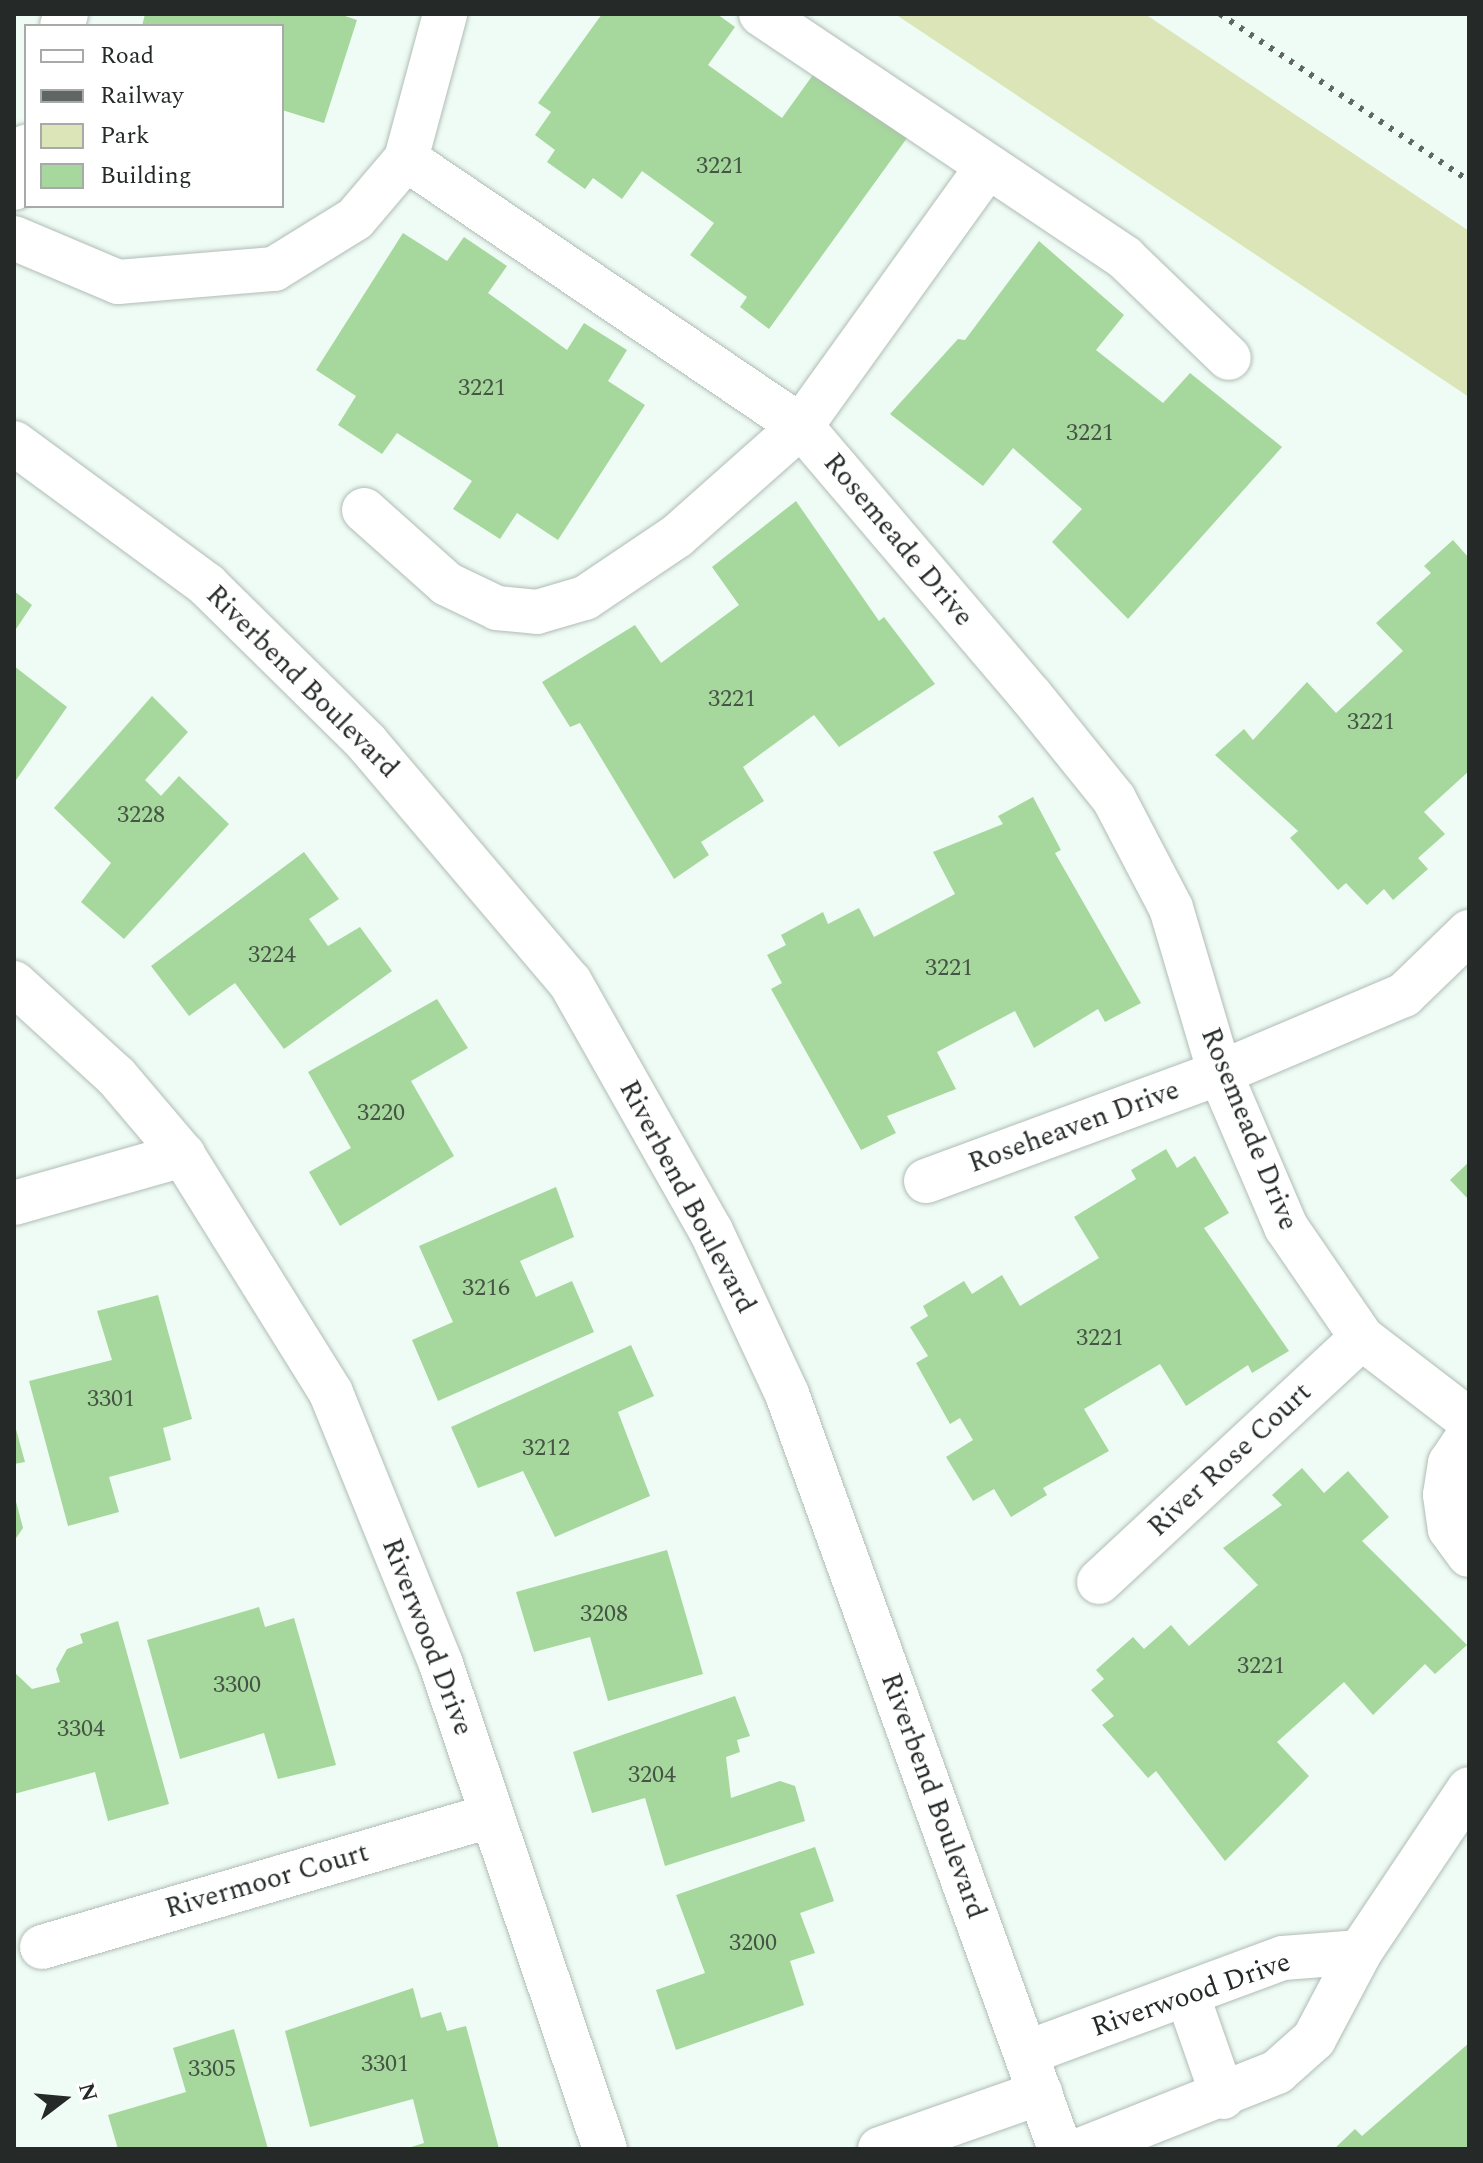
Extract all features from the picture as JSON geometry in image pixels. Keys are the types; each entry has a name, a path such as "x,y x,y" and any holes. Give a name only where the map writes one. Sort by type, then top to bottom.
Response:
{"street":[{"path":"14,238 118,282 274,269 355,219 406,159 445,14"},
{"path":"761,14 1125,258 1229,358"},
{"path":"14,188 24,154"},
{"name":"Rosemeade Drive","path":"406,159 801,426 1114,799 1171,908 1220,1073 1286,1227 1362,1338 1469,1420"},
{"path":"364,510 447,584 497,608 537,612 585,598 677,536 801,426 987,167"},
{"name":"Riverbend Boulevard","path":"14,443 207,585 367,743 570,982 711,1231 787,1394 1060,2149"},
{"name":"Roseheaven Drive","path":"926,1181 1220,1073 1404,995 1469,932"},
{"name":"Riverwood Drive","path":"14,983 116,1076 183,1155 331,1393 441,1664 605,2149"},
{"path":"14,1203 183,1155"},
{"name":"River Rose Court","path":"1099,1582 1362,1338"},
{"path":"1469,1435 1450,1463 1445,1495 1450,1529 1469,1555"},
{"path":"1083,2149 1223,2097 1277,2072 1314,2039 1360,1952 1469,1789"},
{"name":"Rivermoor Court","path":"42,1947 492,1815"},
{"name":"Riverwood Drive","path":"1026,2053 1283,1958 1360,1952"},
{"path":"1187,1994 1223,2097"},
{"path":"880,2149 1040,2093"}],"green space":[{"path":"895,14 1145,14 1469,231 1469,397"}],"building":[{"path":"145,14 339,14 357,20 324,123 284,111 284,24 142,24"},
{"path":"602,14 717,14 735,27 708,65 782,118 815,72 907,138 769,329 740,307 747,297 690,255 714,223 642,171 622,199 593,178 585,189 547,162 555,150 535,135 551,112 538,103"},
{"path":"403,233 447,261 464,237 507,266 488,293 567,350 584,323 627,350 608,381 645,405 558,540 517,513 500,539 453,509 472,481 397,433 382,454 338,425 356,396 316,370"},
{"path":"1039,241 1124,315 1096,350 1163,403 1190,373 1282,447 1128,619 1052,542 1082,509 1013,448 983,486 890,414 958,339 965,340"},
{"path":"796,501 879,621 884,617 935,684 839,747 814,715 743,767 764,801 701,842 709,855 674,879 580,723 570,727 542,682 635,625 661,663 739,605 712,567"},
{"path":"1453,540 1469,558 1469,771 1424,812 1445,834 1418,858 1428,869 1393,900 1384,889 1367,905 1346,883 1338,890 1290,838 1298,831 1215,755 1244,729 1253,740 1307,682 1336,713 1403,651 1376,623 1431,573 1424,566"},
{"path":"14,591 32,605 14,632"},
{"path":"14,666 67,707 14,783"},
{"path":"152,696 188,732 145,780 161,796 179,776 229,824 124,939 81,902 111,863 54,808"},
{"path":"1033,797 1061,850 1055,853 1141,1003 1105,1022 1098,1009 1034,1048 1015,1011 937,1052 956,1089 887,1116 896,1133 861,1150 771,989 782,983 767,955 786,945 781,935 823,912 828,924 859,908 874,937 955,894 933,852 1003,824 998,816"},
{"path":"304,852 339,899 309,919 328,946 360,927 392,971 284,1049 235,983 189,1016 151,966"},
{"path":"437,999 468,1048 411,1081 454,1156 340,1226 309,1172 351,1148 308,1072"},
{"path":"1166,1149 1177,1168 1195,1156 1229,1213 1204,1228 1289,1351 1252,1373 1248,1365 1186,1406 1160,1364 1084,1409 1109,1451 1043,1488 1047,1495 1011,1517 994,1489 973,1501 946,1457 973,1440 960,1418 950,1424 941,1408 916,1363 928,1356 910,1327 928,1316 923,1306 964,1281 972,1294 1002,1275 1020,1306 1099,1258 1074,1217 1136,1179 1131,1170"},
{"path":"1469,1162 1469,1200 1450,1180"},
{"path":"556,1187 574,1237 520,1261 536,1297 572,1281 594,1332 438,1401 412,1340 453,1322 419,1246"},
{"path":"158,1295 192,1419 163,1428 171,1460 109,1477 119,1512 68,1526 29,1381 112,1360 97,1311"},
{"path":"631,1345 654,1396 618,1412 650,1496 555,1537 523,1471 478,1488 451,1427"},
{"path":"14,1422 25,1462 14,1464"},
{"path":"1302,1468 1324,1493 1348,1471 1389,1517 1362,1541 1467,1645 1435,1674 1425,1664 1373,1715 1344,1682 1277,1742 1309,1776 1225,1861 1156,1771 1148,1778 1102,1725 1114,1716 1091,1690 1104,1679 1096,1670 1133,1637 1144,1649 1171,1625 1189,1646 1258,1585 1223,1548 1282,1505 1272,1495"},
{"path":"14,1494 23,1528 14,1541"},
{"path":"667,1550 703,1674 608,1701 590,1637 534,1652 516,1592"},
{"path":"259,1607 265,1627 294,1618 336,1765 278,1779 264,1733 180,1759 147,1640"},
{"path":"118,1621 169,1804 108,1821 95,1772 14,1794 14,1672 32,1689 60,1682 56,1669 67,1649 83,1643 80,1634"},
{"path":"735,1696 750,1736 737,1740 740,1752 726,1757 731,1798 780,1781 795,1786 805,1821 665,1866 645,1798 592,1813 573,1752"},
{"path":"815,1847 834,1901 800,1913 815,1953 790,1961 804,2005 676,2050 656,1990 705,1973 676,1895"},
{"path":"413,1988 421,2018 441,2012 447,2031 466,2026 499,2149 405,2149 424,2143 413,2099 310,2127 285,2031"},
{"path":"234,2029 268,2149 118,2149 108,2115 186,2092 173,2048"},
{"path":"1469,2043 1469,2149 1334,2149 1355,2129 1362,2136"}],"railway":[{"path":"1220,14 1469,181"}]}
